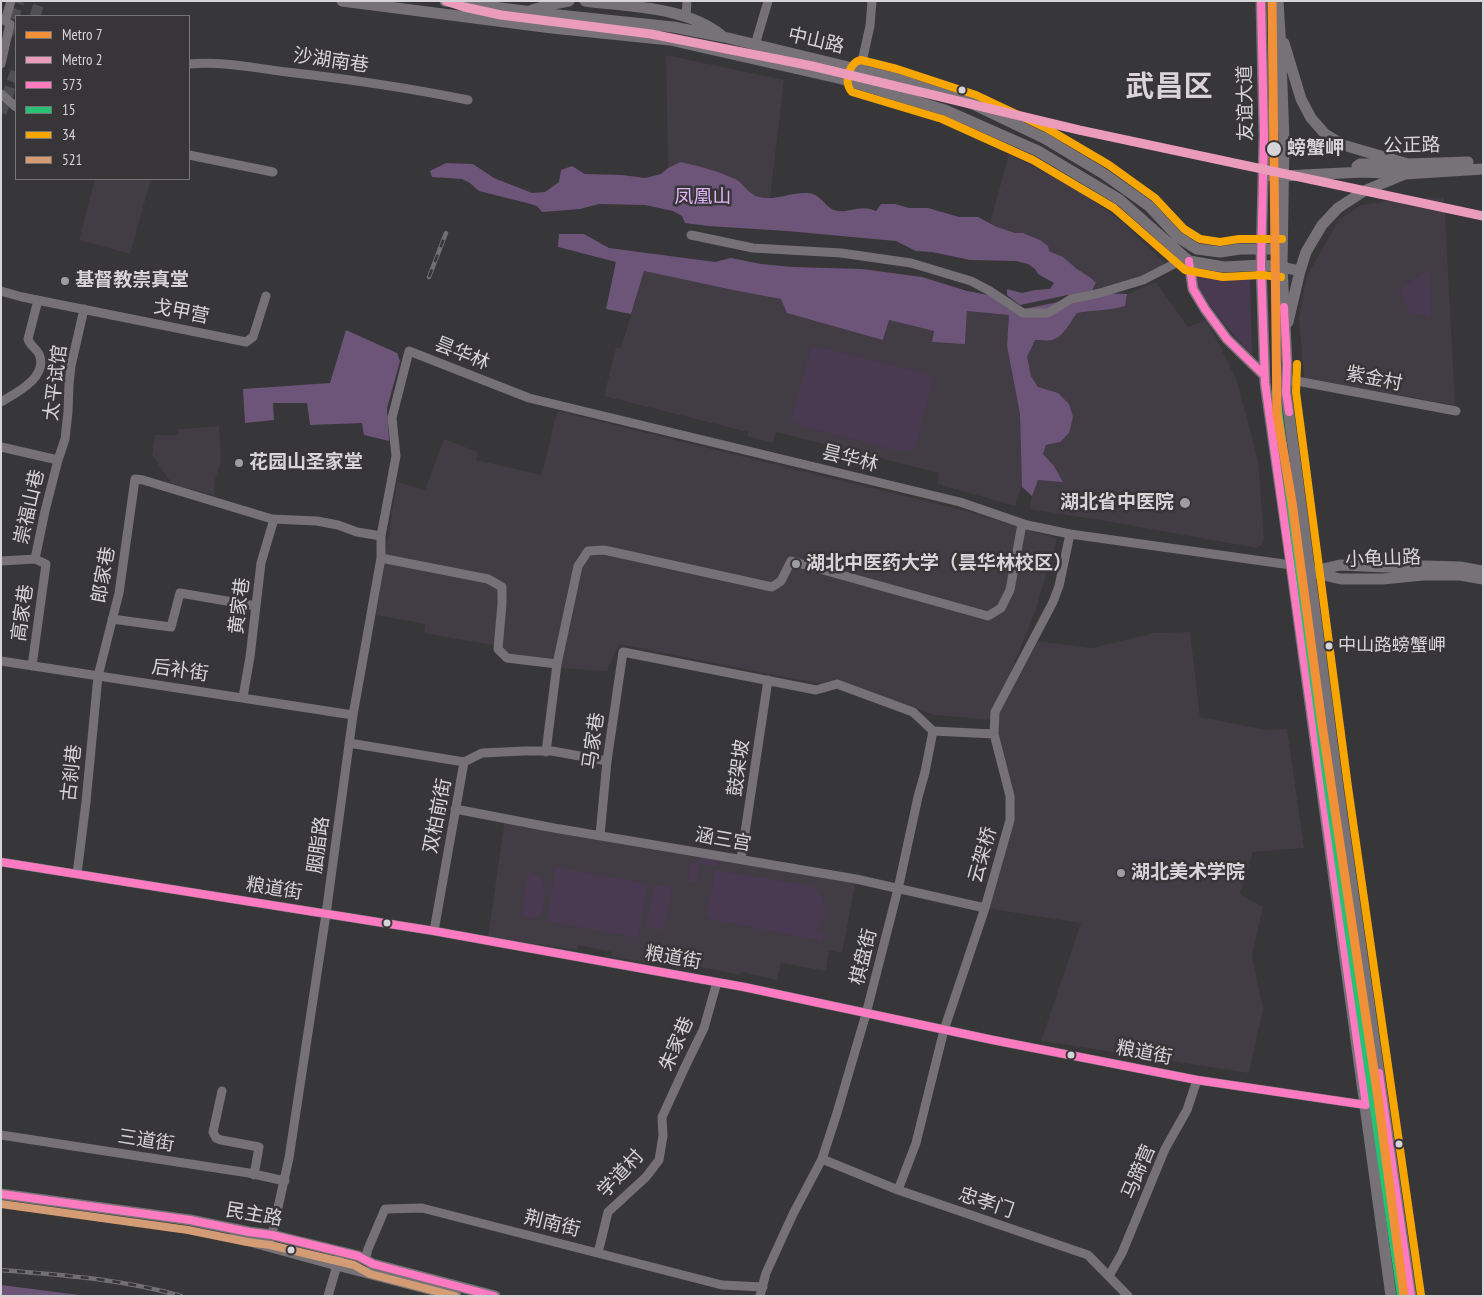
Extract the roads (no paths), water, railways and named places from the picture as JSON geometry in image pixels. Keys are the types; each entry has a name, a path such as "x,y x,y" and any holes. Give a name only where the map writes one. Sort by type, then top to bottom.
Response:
{"main road":[{"name":"中山路","path":"342,1 425,6 552,28 670,40 857,84 945,110 1038,152 1120,200 1186,258"},
{"name":"中山路","path":"445,1 673,27 724,37 894,78 973,104 1044,138 1104,174 1149,206 1178,237 1197,249 1220,252 1240,249 1282,249"},
{"path":"585,1 673,12 703,23 724,37"},
{"name":"友谊大道","path":"1261,1 1264,135 1260,265 1265,379"},
{"name":"友谊大道","path":"1278,1 1284,140 1282,267 1287,364 1286,379"},
{"path":"529,12 540,7 563,2"},
{"path":"1280,33 1301,99 1311,118 1326,134 1343,145 1407,169"},
{"name":"公正路","path":"1407,169 1483,161"},
{"name":"公正路","path":"1263,175 1283,176 1344,172 1360,164 1407,169 1483,168"},
{"path":"1285,336 1306,252 1322,225 1338,208 1364,191 1407,169"},
{"path":"1300,271 1260,265 1224,267 1186,258 1193,289 1205,309 1227,339 1265,379 1391,1296"},
{"path":"1286,379 1286,392 1348,861 1411,1296"},
{"name":"小龟山路","path":"1310,572 1340,565 1460,567 1483,571"},
{"name":"小龟山路","path":"1310,572 1341,579 1383,579 1423,575 1483,579"},
{"path":"1332,863 1348,861"},
{"name":"民主路","path":"1,1194 190,1220 249,1232 272,1234 358,1256 373,1264 495,1296"},
{"name":"民主路","path":"1,1202 190,1227 248,1239 270,1247 456,1296"}],"street":[{"path":"1,64 13,25 5,21 11,1"},
{"path":"686,16 687,1"},
{"path":"756,45 768,1"},
{"path":"857,84 870,26 872,1"},
{"name":"沙湖南巷","path":"190,64 228,65 318,76 417,89 468,100"},
{"path":"1,94 15,106"},
{"path":"190,155 273,172"},
{"path":"690,235 753,248 841,253 911,263 971,282 990,291 1023,313 1048,313 1071,299 1100,293 1143,280 1186,258"},
{"name":"戈甲营","path":"1,290 38,300 246,342 253,337 266,296"},
{"path":"1,402 30,384 40,370 41,360 38,352 30,345 28,339 38,300"},
{"name":"太平试馆","path":"58,460 65,439 71,366 84,309"},
{"name":"昙华林","path":"409,351 529,398 960,502 1022,524 1070,534 1292,565"},
{"name":"胭脂路","path":"270,1247 285,1181 326,914 353,715 381,558 381,536 396,456 392,418 409,351"},
{"name":"紫金村","path":"1286,379 1456,411"},
{"name":"崇福山巷","path":"1,447 58,460 35,559"},
{"name":"郎家巷","path":"98,676 119,593 135,479 274,519"},
{"path":"274,519 317,522 381,536"},
{"name":"黄家巷","path":"243,697 250,657 261,563 274,519"},
{"path":"546,752 557,664 578,566 588,551 604,550 772,587 781,581 791,561 988,616 1001,608 1010,590 1022,524"},
{"name":"云架桥","path":"898,1190 916,1143 944,1030 985,908 1010,820 1010,796 994,734 995,712 1050,608 1059,586 1070,534"},
{"path":"381,558 488,579 502,587 498,649 506,658 557,664"},
{"path":"1,561 35,559"},
{"name":"高家巷","path":"32,666 46,564 35,559"},
{"path":"112,619 171,627 180,593 256,606"},
{"name":"马家巷","path":"600,835 607,761 623,652 768,680"},
{"name":"后补街","path":"1,662 353,715"},
{"name":"古刹巷","path":"77,874 92,747 98,676"},
{"path":"768,680 816,690 837,684 913,712 933,731 994,734"},
{"name":"鼓架坡","path":"741,859 768,680"},
{"name":"棋盘街","path":"761,1291 766,1273 793,1214 822,1159 866,1014 898,889 933,731"},
{"name":"双柏前街","path":"349,743 464,762 434,931"},
{"path":"464,762 482,753 525,751 552,751 607,761"},
{"name":"涵三宫","path":"455,810 856,880 985,908"},
{"name":"粮道街","path":"1,862 434,931 717,982 944,1030 1197,1080 1366,1105"},
{"name":"朱家巷","path":"662,1117 704,1028 717,982"},
{"name":"马蹄营","path":"1109,1276 1122,1253 1165,1149 1187,1110 1197,1080"},
{"path":"222,1091 213,1132 216,1138 221,1140 259,1147 254,1175"},
{"name":"学道村","path":"598,1253 608,1212 646,1177 659,1160 663,1136 662,1117"},
{"name":"三道街","path":"1,1134 285,1181"},
{"name":"忠孝门","path":"822,1159 898,1190 1088,1256 1128,1296"},
{"name":"荆南街","path":"365,1260 385,1210 422,1208 722,1285 761,1291"},
{"path":"328,1296 341,1252"}],"tunnel":[{"path":"8,35 19,1"},
{"path":"35,15 40,1"},
{"path":"1,113 15,74"}],"railway":[{"path":"429,277 446,233"},
{"path":"1,1270 137,1285 181,1296"}],"metro line":[{"name":"2","path":"446,1 501,15 651,34 812,66 1079,130 1483,216"},
{"name":"7","path":"1272,1 1277,414 1292,502 1322,724 1378,1098 1404,1296"}],"place":[{"name":"螃蟹岬","path":"1274,149"},
{"name":"基督教崇真堂","path":"65,281"},
{"name":"花园山圣家堂","path":"239,463"},
{"name":"湖北省中医院","path":"1185,503"},
{"name":"湖北中医药大学（昙华林校区）","path":"796,564"},
{"name":"中山路螃蟹岬","path":"1329,646"},
{"name":"湖北美术学院","path":"1121,873"}],"district":[{"name":"武昌区","path":"1169,88"}],"park label":[{"name":"凤凰山","path":"703,198"}]}
